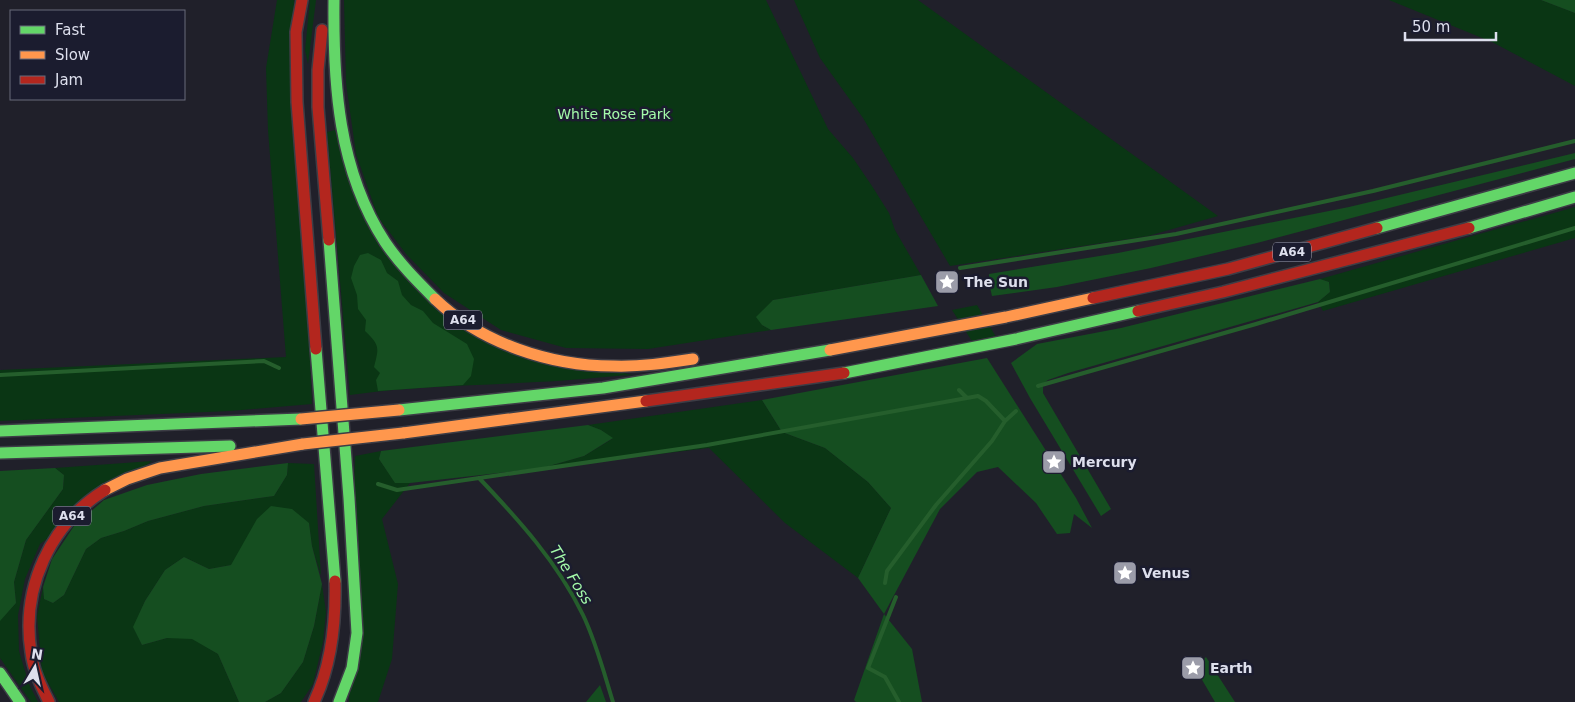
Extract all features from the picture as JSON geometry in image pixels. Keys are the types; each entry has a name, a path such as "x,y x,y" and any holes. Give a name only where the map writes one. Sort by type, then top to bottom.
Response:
{"highway":[{"path":"302,0 296,32 297,102 334,583 334,628 331,657 323,685 314,702"},
{"path":"326,0 318,70 318,107 349,498 357,633 352,668 339,702"},
{"name":"A64","path":"334,0 335,83 349,162 376,228 392,253 433,299 475,329 518,349 546,359 602,366 644,365 700,359"},
{"name":"A64","path":"0,432 301,419 399,410 603,388 814,354 941,330 1228,269 1575,173"},
{"name":"A64","path":"49,702 43,692 33,664 28,636 32,588 41,561 56,534 79,508 107,488 144,472 303,444 576,411 857,371 1016,339 1223,292 1461,230 1575,197"},
{"name":"A64","path":"728,355 774,350 814,354"},
{"name":"A64","path":"0,453 303,444"},
{"path":"0,673 20,702"}],"green space":[{"path":"277,0 294,0 312,404 230,411 0,421 0,370 286,357 268,130 266,68"},
{"path":"310,0 316,0 308,64 305,50"},
{"name":"White Rose Park","path":"344,0 766,0 828,129 853,158 872,186 889,213 895,230 921,275 773,300 762,325 771,330 648,349 566,348 501,330 444,293 406,254 378,217 356,154 346,83"},
{"path":"794,0 918,0 1218,216 1148,236 950,266 863,118 820,58"},
{"path":"1389,0 1541,0 1575,13 1575,86 1492,42"},
{"path":"1541,0 1575,0 1575,13"},
{"path":"335,130 379,246 466,330 632,375 420,388 350,395 327,132"},
{"path":"1575,153 1575,159 1257,243 1151,268 1057,287 992,296 989,274 1118,253 1349,207"},
{"path":"1575,207 1575,238 1323,311 1318,302 1330,292 1329,282 1320,279"},
{"path":"368,253 381,260 387,273 398,281 402,295 411,305 423,311 433,323 467,344 474,359 471,376 463,385 378,391 376,380 380,373 374,367 377,347 365,331 366,320 358,309 357,295 351,278 354,266 360,255"},
{"path":"921,275 938,306 771,330 762,325 756,317 773,300"},
{"path":"1320,279 1329,282 1330,292 1318,302 1068,373 1048,380 1043,384 1043,393 1111,509 1101,516 1011,363 1037,344 1121,328"},
{"path":"977,305 1002,347 979,352 952,310"},
{"path":"987,358 1076,498 1092,528 1074,514 1070,533 1057,534 1036,503 998,467 977,472 940,509 884,614 858,578 891,508 868,482 825,448 782,432 762,400"},
{"path":"762,400 782,432 825,448 868,482 891,508 858,578 785,523 709,448 542,468 584,456 612,439 601,430 588,425"},
{"path":"588,425 601,430 613,438 584,456 542,468 410,483 395,483 379,459 381,451"},
{"path":"381,451 379,459 395,482 410,483 382,519 398,584 392,659 378,702 349,702 355,456"},
{"path":"152,461 40,544 25,579 18,615 19,651 29,684 38,702 31,702 0,658 0,620 16,603 14,582 26,540 63,489 64,475 55,468"},
{"path":"288,463 314,464 321,576 312,546 309,523 231,565 209,569 184,557 165,570 145,601 134,627 142,645 167,638 192,638 218,654 239,702 59,702 42,672 37,616 43,587 44,599 53,603 64,595 86,549 101,538 148,521 204,506 274,496 287,475"},
{"path":"288,463 287,475 274,496 204,506 148,521 101,538 86,549 64,595 53,603 44,599 43,587 52,559 74,526 104,500 147,485 201,474"},
{"path":"55,468 64,475 63,489 26,540 14,582 16,603 0,621 0,471"},
{"path":"271,506 292,509 309,523 312,546 322,584 314,626 303,662 281,693 265,702 239,702 218,654 192,639 167,638 142,645 133,627 145,601 165,570 184,557 209,569 231,565 257,519"},
{"path":"322,584 326,612 323,642 313,684 301,702 265,702 281,693 303,662 314,626"},
{"path":"884,614 912,649 922,702 856,702 854,700"},
{"path":"1206,657 1235,702 1215,702 1201,678 1199,664"},
{"path":"600,685 606,702 586,702"}],"waterway":[{"path":"960,268 1176,234 1373,191 1575,141"},
{"path":"1038,386 1256,324 1575,228"},
{"path":"0,375 264,361 279,368"},
{"path":"959,390 966,397"},
{"path":"378,484 397,490 707,445 978,396 986,401 1005,421"},
{"path":"885,583 887,571 936,505 992,441 1005,421 1016,411"},
{"name":"The Foss","path":"479,478 536,542 562,577 592,636 613,702"},
{"path":"896,597 868,668 885,677 899,702"}],"traffic: fast":[{"path":"334,0 337,94 348,156 357,185 369,214 390,250 435,299"},
{"path":"1377,228 1575,173"},
{"path":"1469,228 1575,197"},
{"path":"329,240 349,498 357,633 352,668 339,702"},
{"path":"844,373 1016,339 1138,311"},
{"path":"316,349 335,581"},
{"path":"399,410 603,388 830,350"},
{"path":"0,431 301,419"},
{"path":"0,453 230,446"},
{"path":"0,673 20,702"}],"traffic: slow":[{"path":"830,350 1006,317 1093,298"},
{"path":"435,299 453,315 495,340 518,349 565,362 623,366 693,359"},
{"path":"403,433 646,401"},
{"path":"301,419 399,410"},
{"path":"303,444 403,433"},
{"path":"105,490 127,479 160,468 303,444"}],"traffic: jam":[{"path":"302,0 296,32 297,102 316,349"},
{"path":"322,30 318,70 318,107 329,240"},
{"path":"1093,298 1228,269 1377,228"},
{"path":"1138,311 1223,292 1469,228"},
{"path":"646,401 844,373"},
{"path":"49,702 35,672 31,652 29,628 31,604 36,582 44,560 55,539 86,504 105,490"},
{"path":"314,702 325,673 332,643 335,581"}],"place":[{"name":"The Sun","path":"947,282"},
{"name":"Mercury","path":"1054,462"},
{"name":"Venus","path":"1125,573"},
{"name":"Earth","path":"1193,668"}]}
